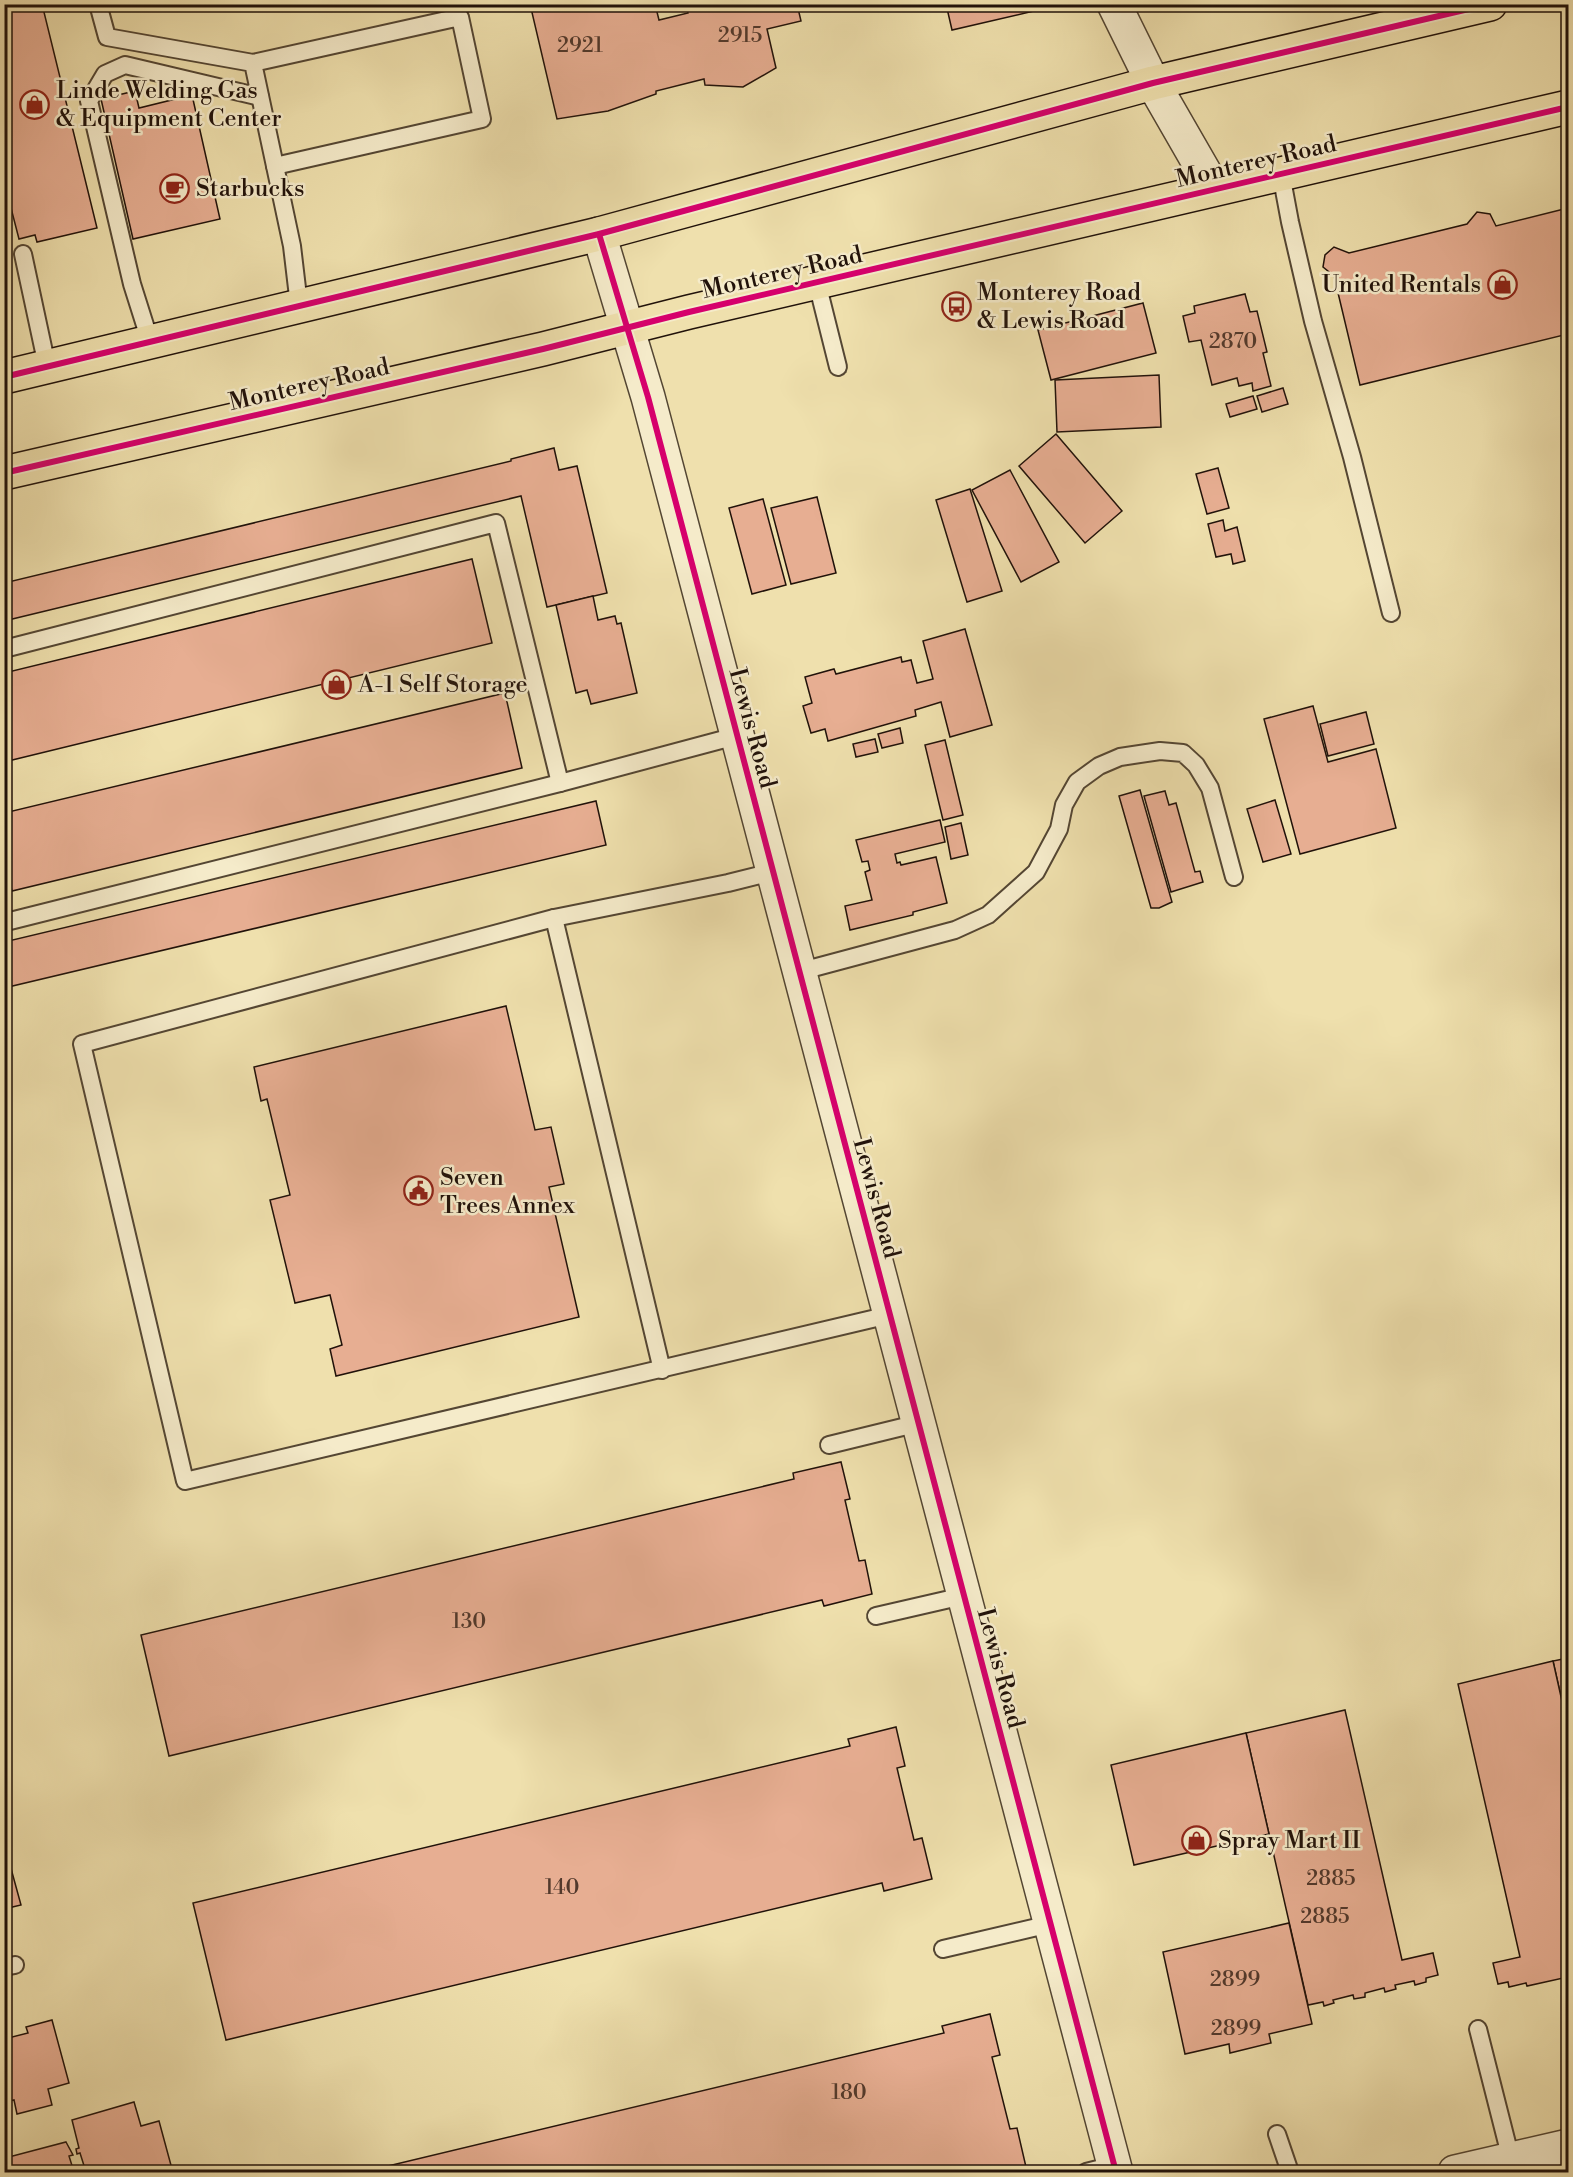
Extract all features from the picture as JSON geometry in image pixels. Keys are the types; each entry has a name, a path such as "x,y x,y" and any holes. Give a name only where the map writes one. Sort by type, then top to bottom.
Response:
{"main road":[{"path":"4,377 599,234 1154,83 1448,9 1490,4"},
{"name":"Monterey Road","path":"4,473 543,349 626,327 1569,107"}],"street":[{"path":"1114,4 1154,83 1214,189"},
{"name":"Lewis Road","path":"599,234 648,396 798,972 919,1423 1050,1924 1106,2170"},
{"path":"1455,2172 1512,2166 1569,2146"}],"lane":[{"path":"98,4 107,38 253,63 460,17 482,119 275,166"},
{"path":"253,63 292,246 299,306"},
{"path":"150,341 132,284 88,101 105,74 125,65 260,97"},
{"path":"1281,174 1313,321 1352,457 1391,613"},
{"path":"23,254 47,366"},
{"path":"817,283 838,367"},
{"path":"4,649 496,523 560,783"},
{"path":"4,917 6,921 560,783 736,736"},
{"path":"798,972 955,930 988,915 1036,873 1059,829 1064,806 1077,782 1099,766 1120,757 1160,751 1183,753 1196,765 1210,788 1234,877"},
{"path":"772,872 728,884 554,918 82,1044 184,1481 889,1315"},
{"path":"554,918 662,1370"},
{"path":"829,1445 919,1423"},
{"path":"876,1616 963,1596"},
{"path":"944,1949 1050,1924"},
{"path":"1478,2029 1512,2166"},
{"path":"1277,2134 1290,2172"}],"building":[{"name":"Linde Welding Gas & Equipment Center","path":"6,4 42,4 97,228 37,242 35,235 19,239 4,181 4,27 11,26"},
{"path":"530,4 655,4 659,20 688,13 689,4 797,4 801,21 767,29 776,68 743,87 705,85 704,79 656,91 656,94 608,111 557,119"},
{"path":"946,4 1032,4 1034,11 952,30"},
{"path":"135,91 139,108 192,95 220,219 133,239 101,99"},
{"path":"1568,208 1568,334 1360,385 1334,276 1323,267 1325,255 1334,247 1349,253 1467,224 1477,212 1490,214 1496,226"},
{"path":"1245,294 1250,312 1257,311 1267,352 1263,353 1271,386 1253,391 1252,383 1239,386 1237,378 1212,385 1201,340 1189,342 1183,316 1195,313 1194,306"},
{"path":"1143,303 1156,353 1051,380 1038,330"},
{"path":"1159,375 1161,427 1057,432 1055,380"},
{"path":"1283,388 1288,404 1262,412 1257,396"},
{"path":"1253,396 1257,409 1230,417 1226,404"},
{"path":"1056,434 1122,511 1085,543 1019,466"},
{"path":"554,448 559,470 577,466 607,593 547,607 521,496 4,621 4,583 511,461 511,459"},
{"path":"1218,468 1229,508 1207,514 1196,474"},
{"path":"1010,470 1059,562 1021,582 972,490"},
{"path":"970,489 1002,591 967,602 936,500"},
{"path":"817,497 836,573 791,584 771,508"},
{"path":"763,499 786,585 752,594 729,508"},
{"path":"1223,520 1225,531 1237,527 1245,561 1233,564 1231,554 1216,557 1208,524"},
{"path":"472,559 492,643 4,762 4,673"},
{"path":"593,596 598,620 615,616 617,624 621,623 637,693 591,704 587,690 576,693 556,605"},
{"path":"965,629 992,725 950,737 941,702 915,710 916,716 828,741 825,729 811,733 803,706 812,703 805,677 834,669 836,674 901,657 902,662 911,660 917,683 933,679 923,641"},
{"path":"505,693 522,768 12,891 4,861 4,813"},
{"path":"1313,706 1328,762 1376,749 1396,828 1300,854 1264,719"},
{"path":"1366,712 1374,744 1328,756 1320,724"},
{"path":"900,728 903,743 882,748 878,734"},
{"path":"875,739 878,752 856,757 853,744"},
{"path":"945,740 963,815 943,820 925,745"},
{"path":"1140,790 1172,902 1159,908 1151,908 1119,796"},
{"path":"1165,791 1169,805 1176,803 1195,872 1200,871 1203,882 1171,892 1144,796"},
{"path":"1275,800 1291,854 1263,862 1247,809"},
{"path":"596,801 606,845 4,988 4,942"},
{"path":"940,820 945,842 895,854 897,863 900,862 901,865 936,857 947,903 913,912 913,915 850,930 845,906 872,900 865,872 870,870 868,861 862,862 856,840"},
{"path":"961,823 968,855 951,859 945,827"},
{"name":"Seven Trees Annex","path":"506,1006 535,1130 551,1127 564,1184 549,1187 579,1317 336,1376 330,1349 342,1345 330,1295 295,1303 270,1200 290,1195 267,1099 261,1101 254,1067"},
{"path":"841,1462 850,1499 845,1500 859,1561 865,1560 872,1594 824,1606 822,1600 169,1756 141,1635 794,1479 793,1473"},
{"path":"1568,1658 1568,1728 1553,1661"},
{"path":"1553,1661 1568,1728 1568,1977 1527,1986 1526,1983 1509,1987 1508,1982 1498,1984 1493,1963 1520,1957 1458,1684"},
{"path":"1345,1710 1402,1960 1433,1953 1438,1975 1426,1978 1426,1982 1415,1985 1414,1981 1395,1985 1396,1989 1385,1992 1384,1988 1365,1993 1365,1997 1354,1999 1353,1995 1333,2000 1334,2003 1324,2006 1323,2002 1308,2005 1246,1733"},
{"path":"896,1727 905,1766 897,1768 914,1840 922,1838 932,1879 884,1891 882,1883 226,2040 193,1903 850,1746 848,1739"},
{"path":"1246,1733 1269,1834 1134,1865 1111,1765"},
{"path":"4,1843 21,1905 4,1909"},
{"path":"1289,1923 1312,2024 1269,2034 1271,2043 1230,2053 1229,2044 1185,2054 1163,1952"},
{"path":"990,2014 1000,2055 992,2057 1010,2129 1017,2128 1026,2167 1003,2172 977,2172 976,2170 965,2172 363,2172 944,2033 942,2026"},
{"path":"52,2020 69,2083 48,2089 52,2105 17,2114 14,2100 5,2102 4,2100 4,2039 28,2033 26,2027"},
{"path":"134,2102 141,2126 159,2121 172,2169 156,2172 86,2172 80,2153 77,2154 76,2149 79,2148 72,2120"},
{"path":"66,2142 73,2155 69,2156 74,2172 9,2172 5,2158"}],"cycle path":[{"path":"4,377 599,234 1153,83 1490,4"},
{"path":"4,473 543,349 689,312 1568,107"},
{"path":"599,234 648,397 1116,2172"}],"place":[{"name":"Linde Welding Gas & Equipment Center","path":"35,104"},
{"name":"Starbucks","path":"175,188"},
{"name":"United Rentals","path":"1502,284"},
{"name":"Monterey Road & Lewis Road","path":"956,306"},
{"name":"A-1 Self Storage","path":"337,684"},
{"name":"Seven Trees Annex","path":"419,1191"},
{"name":"Spray Mart II","path":"1197,1840"}]}
